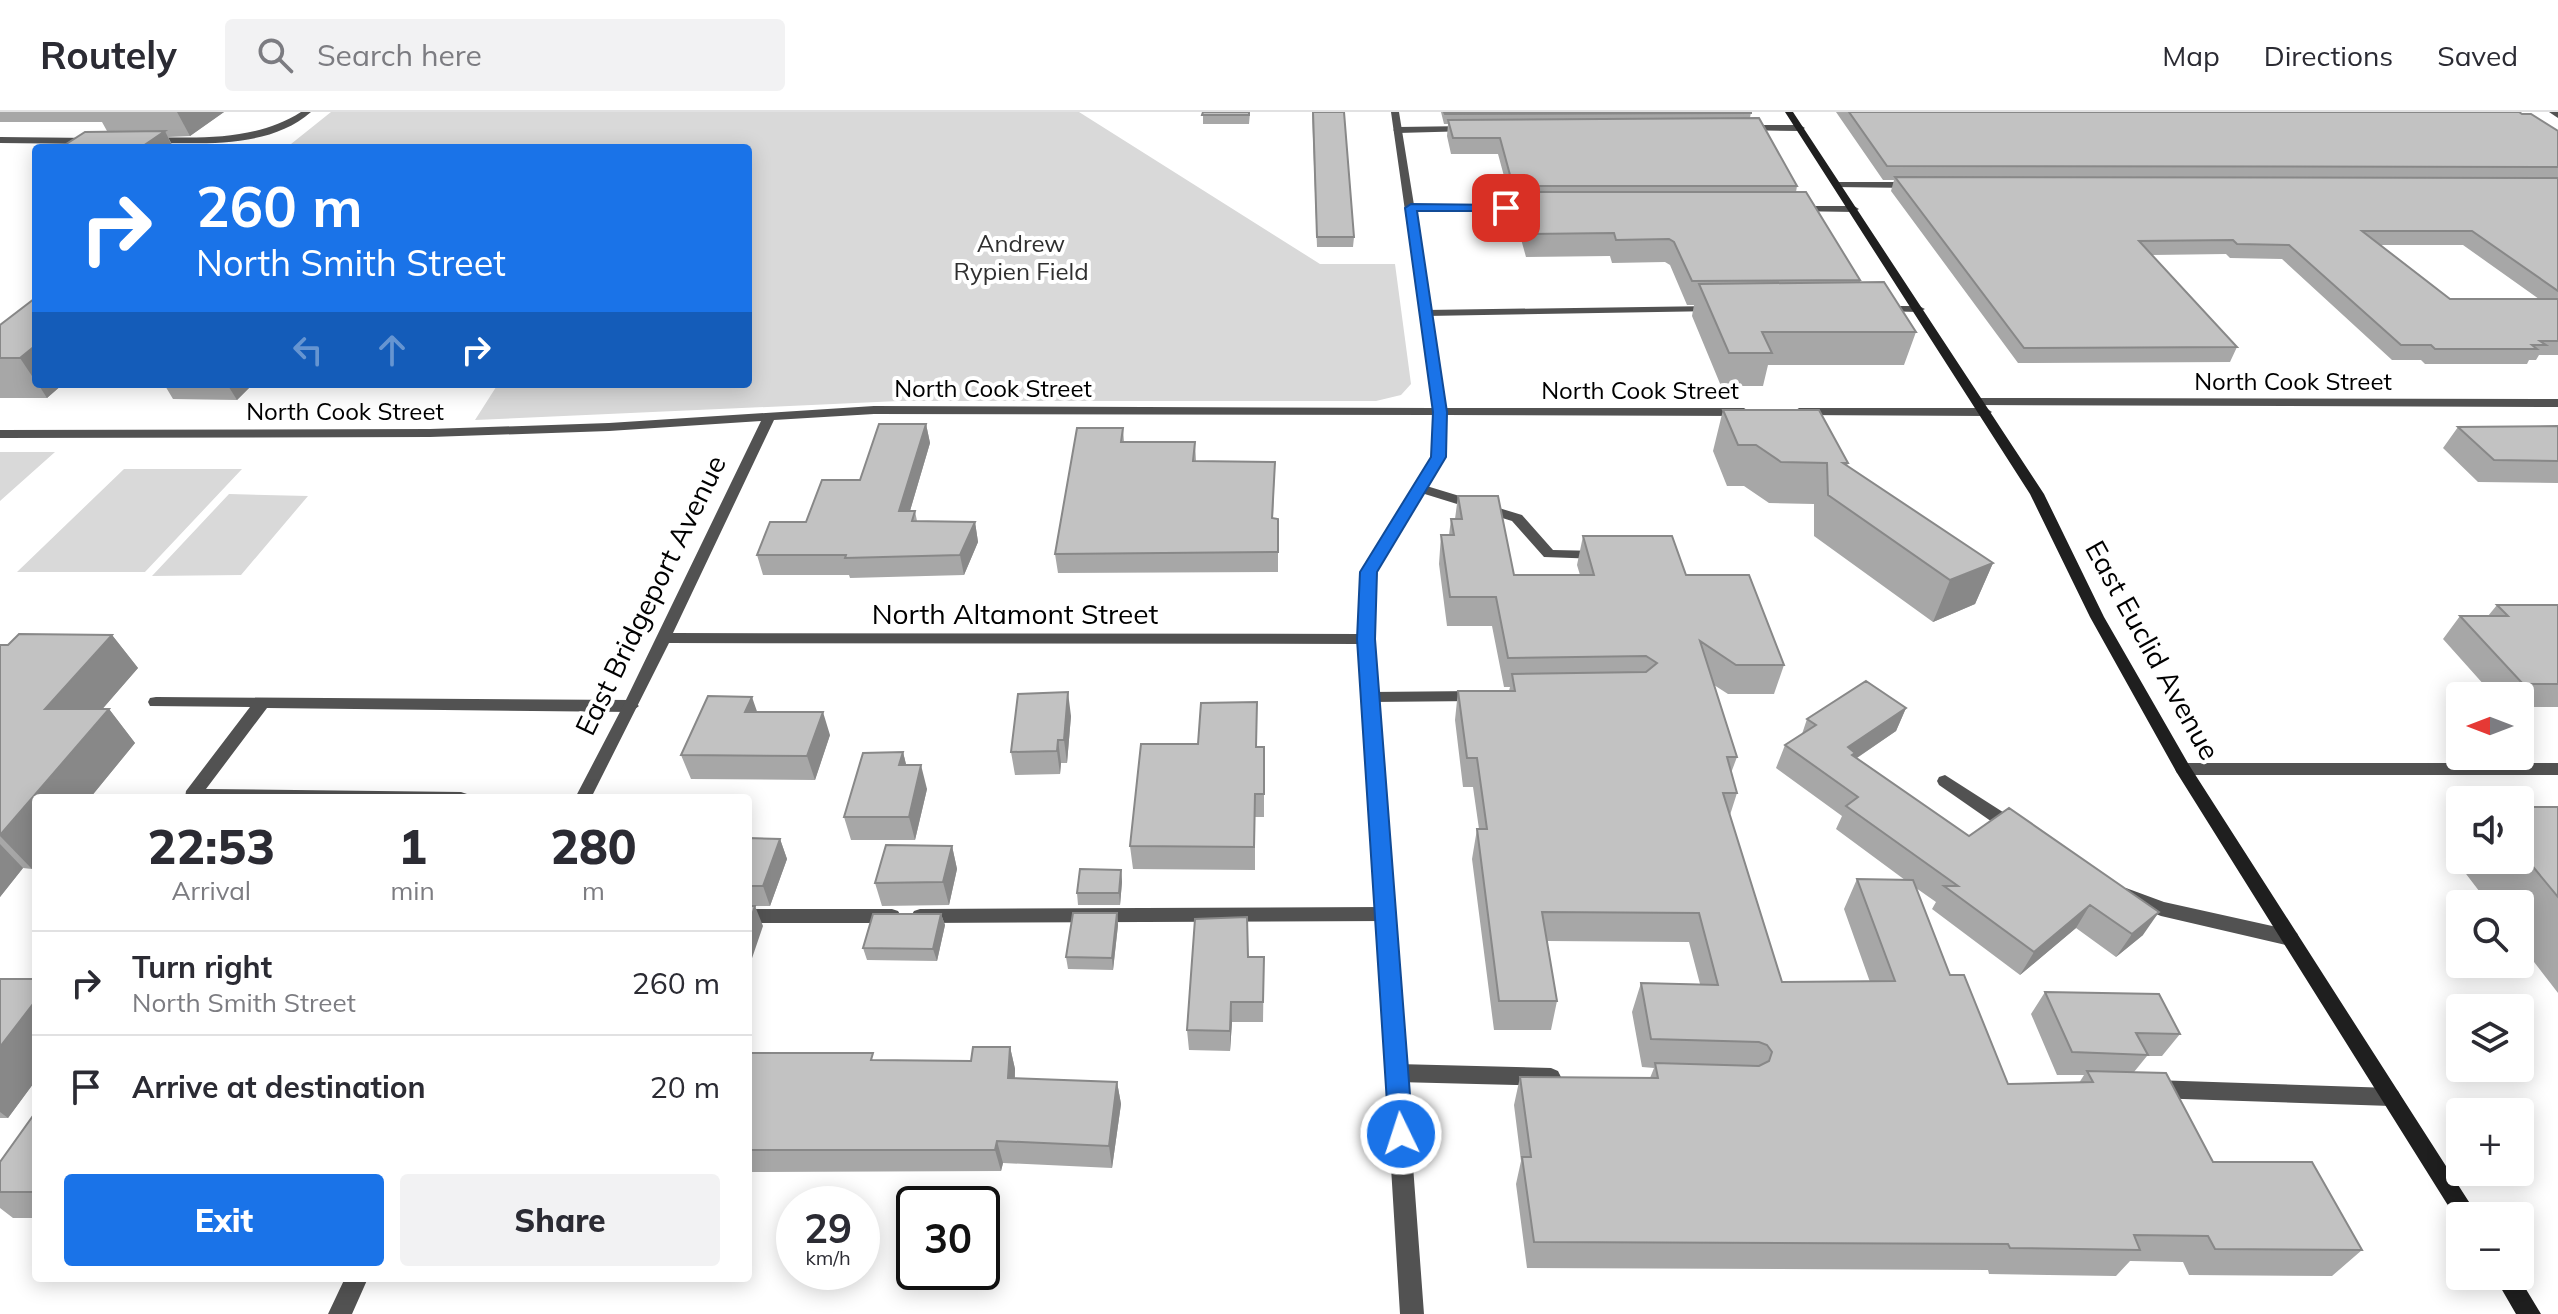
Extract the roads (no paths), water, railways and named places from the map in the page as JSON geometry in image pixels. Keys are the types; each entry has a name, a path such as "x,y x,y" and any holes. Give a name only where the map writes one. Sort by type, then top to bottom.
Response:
{"main road":[{"name":"East Euclid Avenue","path":"1789,112 2037,494 2097,617 2183,769 2458,1202"},
{"path":"2514,1290 2529,1314"}],"street":[{"path":"132,140 227,139 269,131 307,112"},
{"path":"1395,112 1440,412 1439,457 1368,572 1366,639 1412,1314"},
{"path":"1738,128 1800,128"},
{"path":"1398,130 1475,129"},
{"path":"0,140 102,141"},
{"path":"1838,185 1932,185"},
{"path":"1411,208 1553,208"},
{"path":"1790,209 1854,209"},
{"path":"1426,313 1728,309"},
{"path":"1871,309 1919,309"},
{"name":"North Cook Street","path":"1788,412 1982,407 2558,403"},
{"name":"North Cook Street","path":"0,434 430,433 609,427 874,410 1756,412"},
{"name":"East Bridgeport Avenue","path":"585,794 631,706 769,417"},
{"path":"1420,488 1517,518 1549,554 1619,555"},
{"name":"North Altamont Street","path":"664,638 1366,639"},
{"path":"1371,697 1497,696"},
{"path":"156,702 631,706"},
{"path":"193,794 263,702"},
{"path":"2183,769 2558,769"},
{"path":"1945,781 2033,841"},
{"path":"2109,888 2161,909 2290,938"},
{"path":"752,916 1386,914"},
{"path":"1397,1073 1572,1078"},
{"path":"2131,1089 2391,1097"},
{"path":"340,1314 355,1282"}],"park label":[{"name":"Andrew Rypien Field","path":"1021,257"}]}
